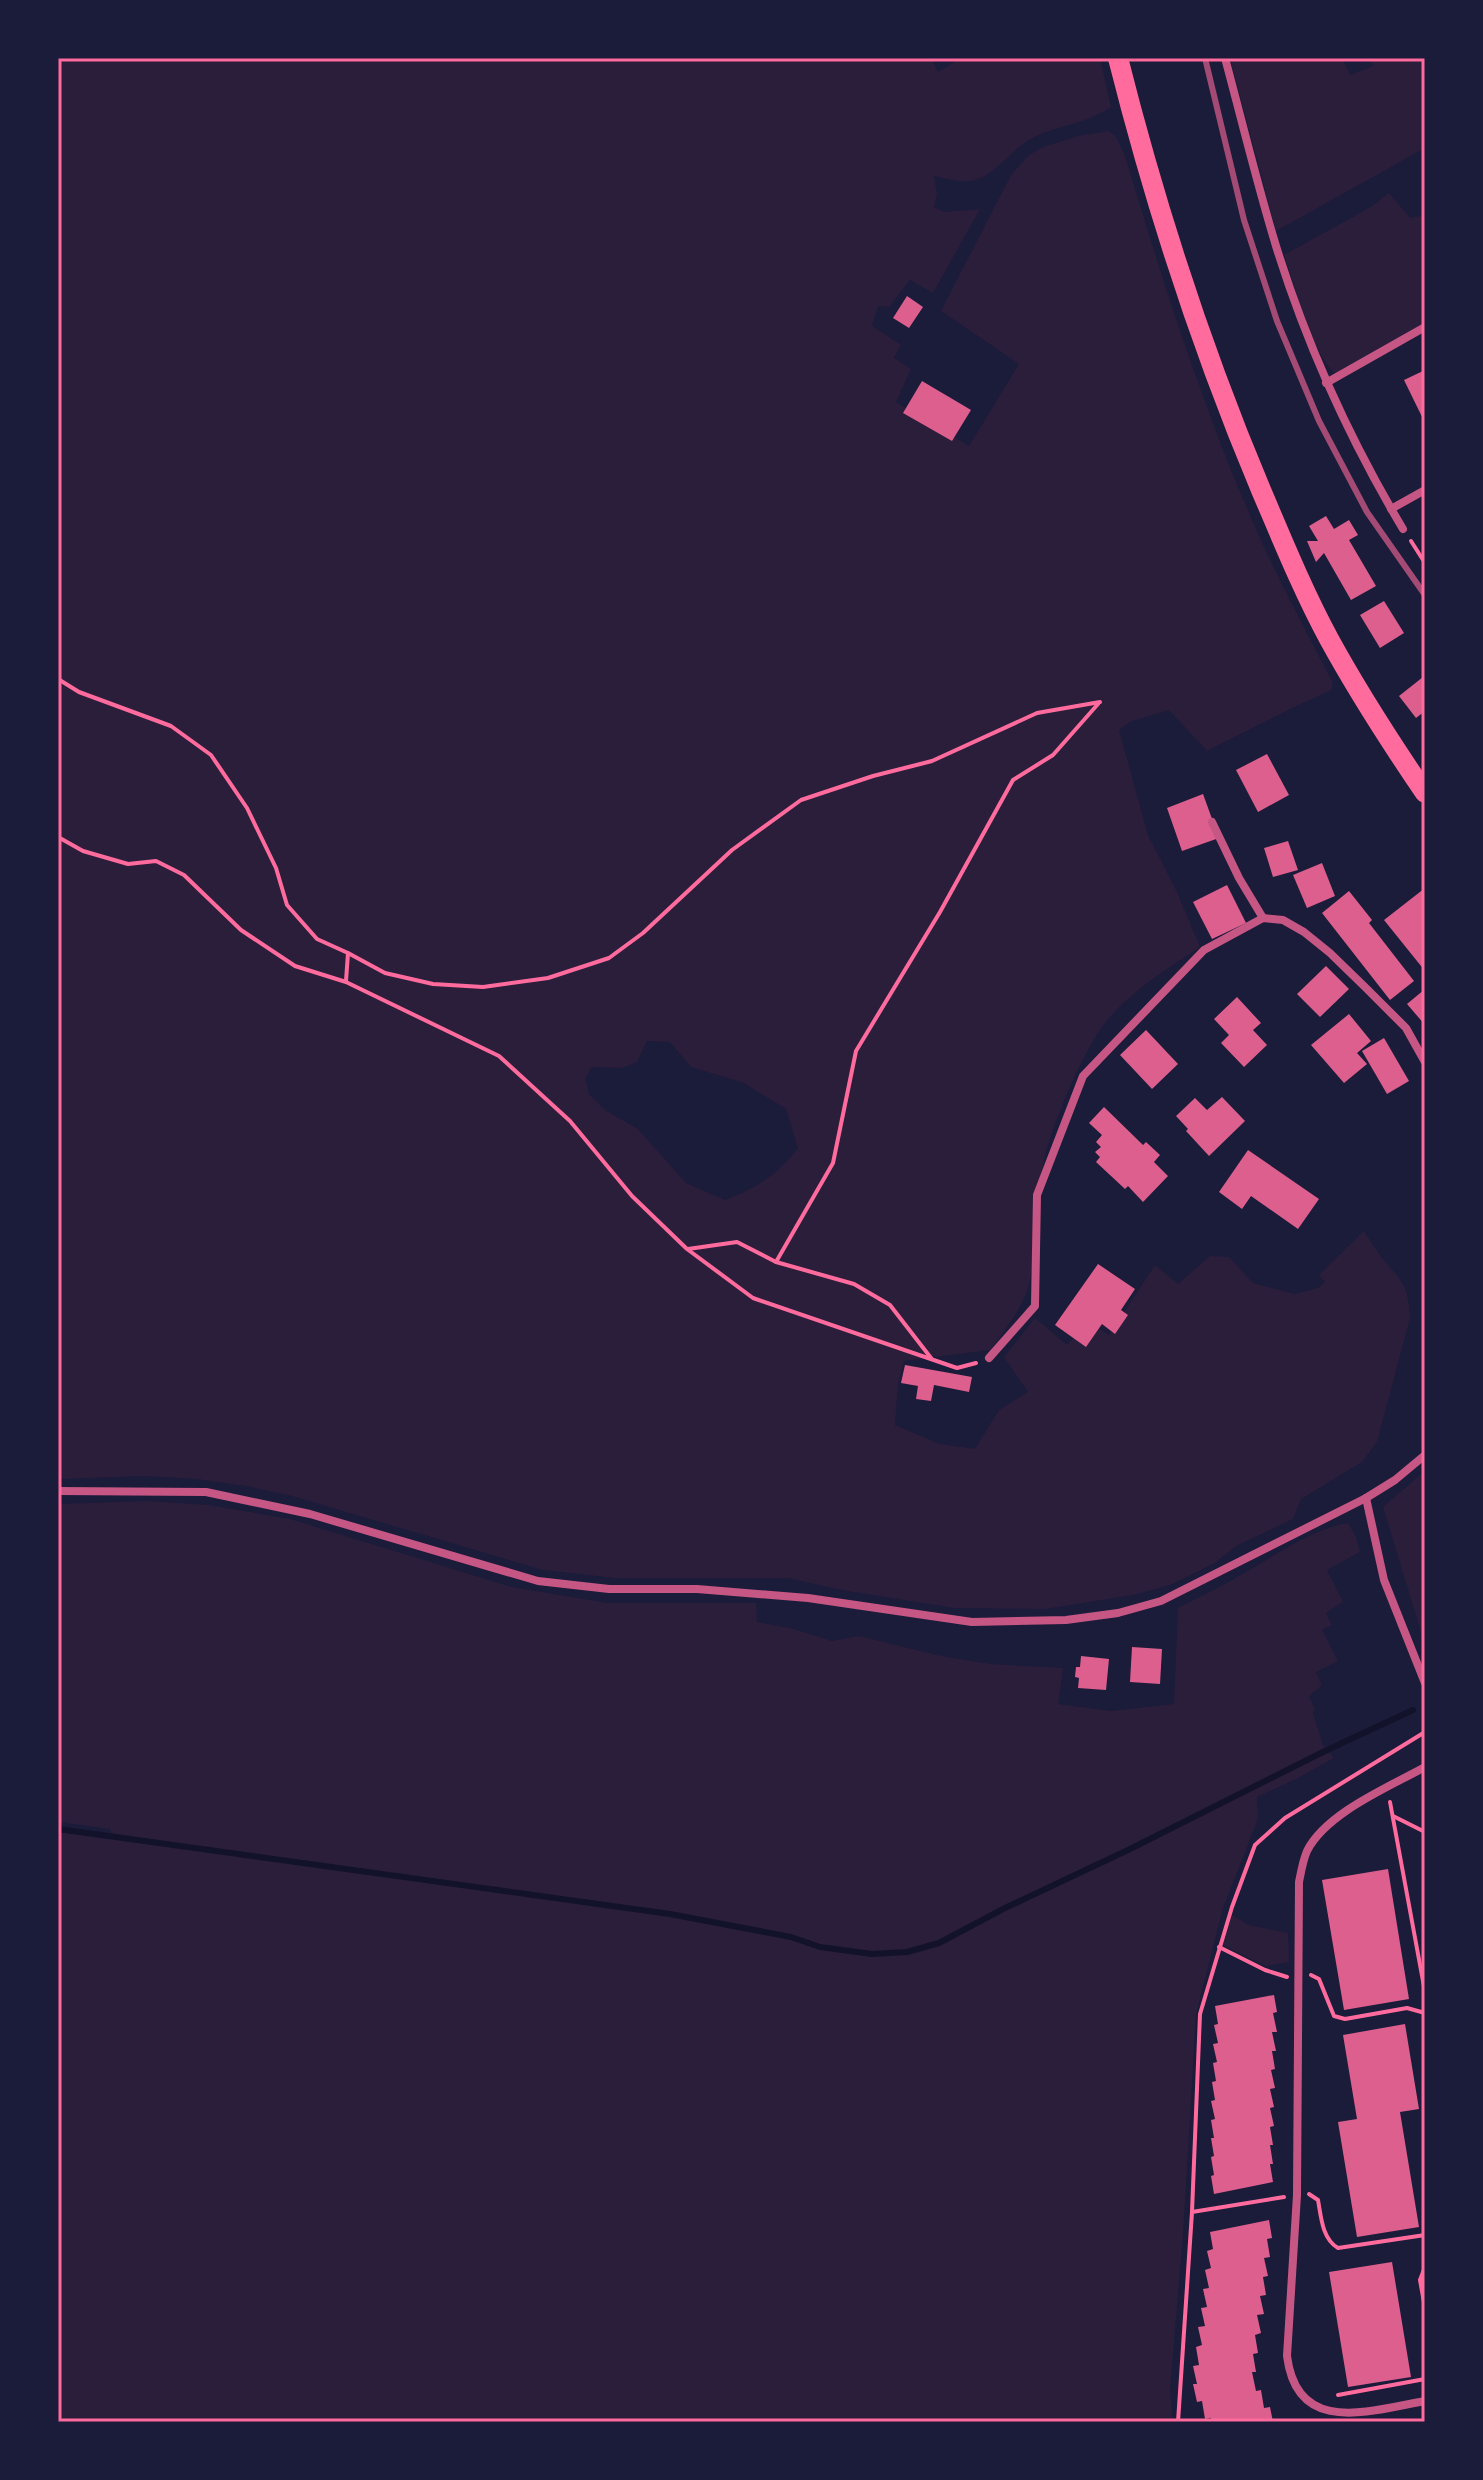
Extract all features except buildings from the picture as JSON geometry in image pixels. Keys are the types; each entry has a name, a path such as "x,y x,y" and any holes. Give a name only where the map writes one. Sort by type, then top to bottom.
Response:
{"main road":[{"path":"1118,58 1180,274 1240,439 1328,637 1375,718 1425,793"}],"street":[{"path":"1225,58 1276,246 1307,335 1360,453 1403,529"},
{"path":"1326,383 1425,327"},
{"path":"1391,509 1425,490"},
{"path":"1212,822 1239,878 1263,918"},
{"path":"989,1358 1035,1306 1037,1195 1083,1076 1204,950 1263,918 1283,920 1330,953 1406,1028 1425,1062"},
{"path":"58,1491 206,1492 310,1514 538,1581 609,1589 697,1589 808,1598 972,1622 1066,1620 1118,1613 1161,1601 1366,1498 1395,1480 1425,1455"},
{"path":"1366,1498 1384,1580 1425,1683"},
{"path":"1425,1767 1349,1810 1329,1825 1306,1853 1299,1882 1297,2195 1287,2356 1290,2376 1301,2394 1313,2405 1333,2412 1354,2414 1425,2401"}],"path":[{"path":"1403,529 1425,563"},
{"path":"58,679 79,692 171,726 211,755 247,808 276,868 287,905 317,939 385,973 433,984 483,987 548,978 609,958 643,933 732,850 801,800 873,776 932,761 1037,713 1100,702 1053,755 1013,780 940,912 856,1051 833,1163 776,1262"},
{"path":"58,837 83,851 128,864 156,861 184,875 241,930 295,966 346,982 499,1056 570,1121 632,1196 687,1249 753,1298 957,1368 989,1358"},
{"path":"346,982 348,953"},
{"path":"687,1249 737,1242 776,1262 854,1284 890,1305 933,1360"},
{"path":"1178,2422 1192,2212 1200,2014 1219,1947 1255,1845 1285,1818 1425,1732"},
{"path":"1383,1791 1393,1816 1425,1992"},
{"path":"1393,1816 1425,1832"},
{"path":"1219,1947 1265,1970 1287,1977 1311,1974 1319,1979 1334,2016 1345,2019 1407,2008 1425,2013"},
{"path":"1192,2212 1309,2194 1318,2200 1330,2244 1338,2248 1425,2235"},
{"path":"1425,2267 1425,2308"},
{"path":"1338,2395 1425,2379"}],"shaded area":[{"path":"58,58 931,58 938,72 961,58 1100,58 1111,107 1031,139 980,178 962,181 934,176 937,194 934,207 944,212 980,209 933,293 910,280 889,307 878,306 872,326 901,345 894,358 911,369 896,402 969,446 1019,364 941,311 1011,175 1029,155 1078,136 1109,131 1116,136 1125,156 1185,345 1237,484 1274,568 1332,681 1332,690 1207,751 1169,710 1132,721 1119,730 1148,835 1200,947 1119,1007 1100,1030 1080,1066 1044,1161 1031,1276 1025,1297 1015,1315 990,1350 904,1361 898,1384 895,1425 940,1444 975,1449 999,1410 1028,1392 1004,1357 1035,1318 1067,1345 1088,1322 1109,1335 1155,1265 1178,1284 1210,1256 1229,1257 1253,1283 1294,1294 1318,1288 1325,1282 1319,1275 1364,1231 1403,1285 1410,1318 1377,1442 1362,1462 1301,1499 1293,1519 1236,1546 1215,1563 1170,1585 1133,1595 1045,1609 954,1608 788,1578 615,1578 543,1570 292,1496 246,1486 146,1476 58,1479","holes":["647,1041 670,1042 691,1067 744,1083 786,1109 798,1148 766,1180 725,1200 686,1183 638,1129 605,1110 589,1094 585,1078 592,1067 622,1068 637,1062"]},
{"path":"1230,58 1342,58 1350,75 1373,66 1369,58 1425,58 1425,148 1276,231"},
{"path":"1389,193 1410,218 1425,215 1425,323 1335,373 1312,335 1284,255 1371,207"},
{"path":"1425,1471 1425,1645 1383,1507"},
{"path":"148,1501 209,1505 290,1519 512,1587 608,1603 756,1603 757,1622 832,1641 859,1636 941,1656 991,1664 1063,1668 1058,1704 1111,1711 1174,1704 1178,1608 1310,1535 1348,1523 1360,1552 1327,1570 1343,1602 1326,1613 1332,1625 1322,1630 1338,1661 1316,1672 1322,1685 1309,1696 1323,1745 1334,1758 1257,1797 1258,1819 1223,1908 1196,2014 1170,2390 1173,2422 58,2422 58,1832 113,1839 110,1829 58,1822 58,1504"},
{"path":"1232,1915 1249,1925 1288,1933 1289,1962 1265,1966 1223,1945"}],"waterway":[{"path":"58,1829 670,1914 791,1937 820,1947 872,1954 907,1952 939,1943 1413,1710"}],"railway":[{"path":"1205,58 1244,220 1277,321 1319,421 1367,512 1425,595"}]}
